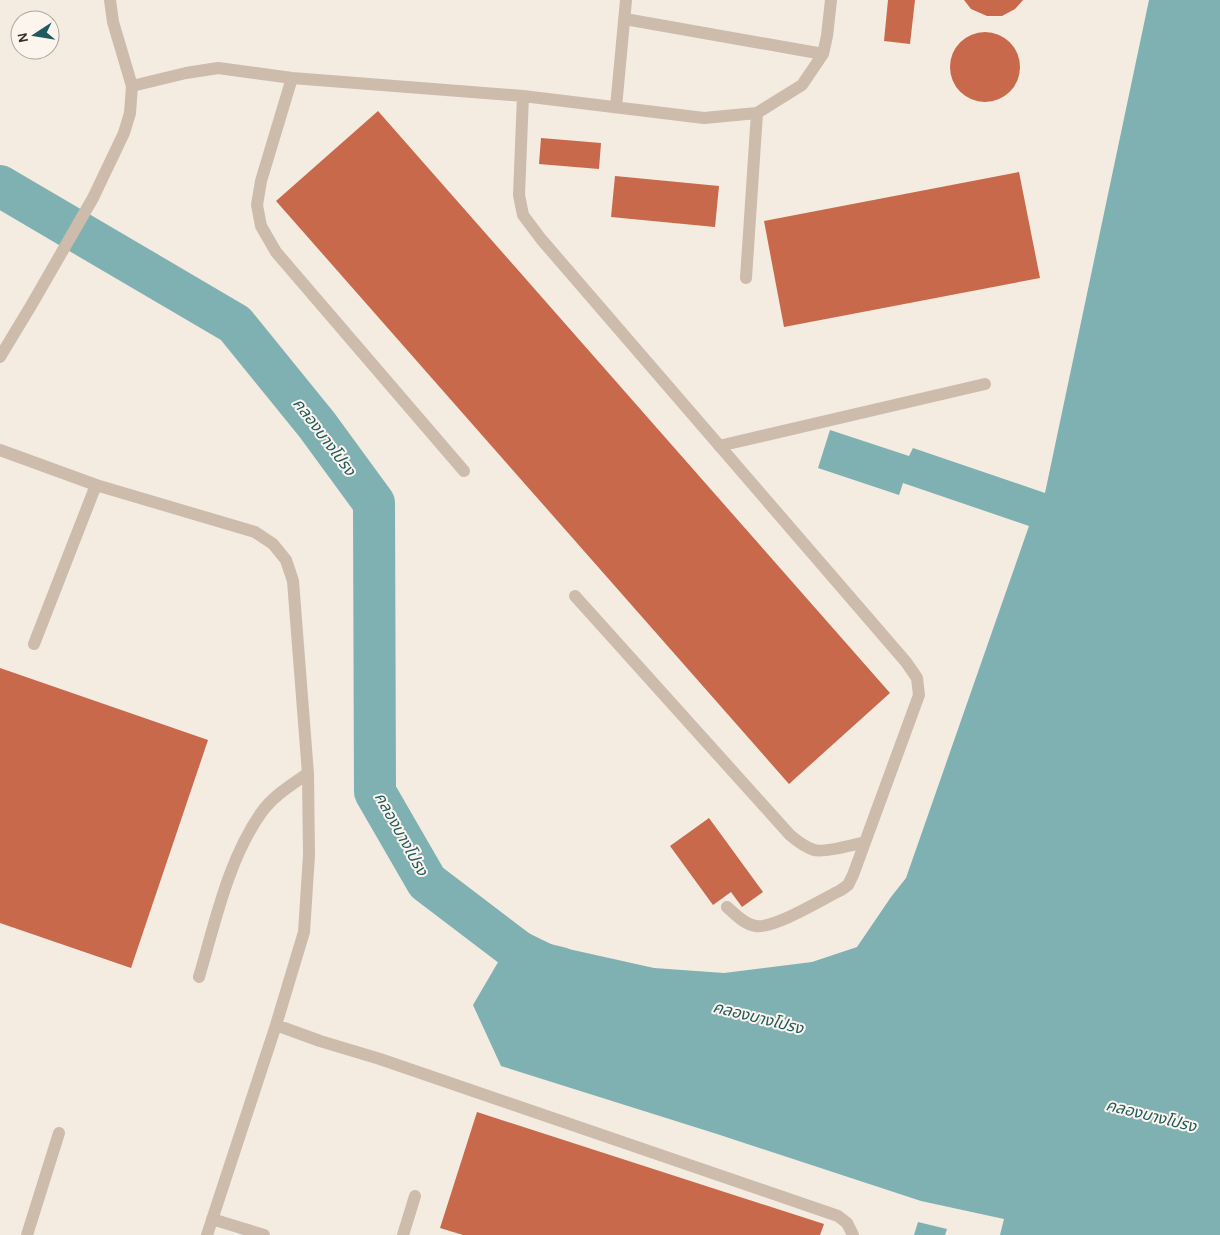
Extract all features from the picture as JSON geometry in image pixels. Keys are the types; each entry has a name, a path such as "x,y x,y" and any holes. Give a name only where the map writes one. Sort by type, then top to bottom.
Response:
{"lane":[{"path":"0,357 93,198 124,133 130,114 132,86 113,22 110,0"},
{"path":"616,107 626,0"},
{"path":"132,86 186,73 218,68 292,78 523,96 704,118 758,113 802,84 823,54 831,0"},
{"path":"624,19 823,54"},
{"path":"292,78 261,181 257,206 261,226 276,252 464,471"},
{"path":"523,96 519,195 523,215 541,239 906,662 917,678 919,695 853,875 848,884 841,890 766,926 755,926 746,922 727,907"},
{"path":"746,278 758,113"},
{"path":"719,446 984,384"},
{"path":"0,450 96,485 255,532 273,544 286,560 293,581 307,774 309,855 304,932 276,1025 207,1235"},
{"path":"34,644 96,485"},
{"path":"575,596 790,835 815,851 865,842"},
{"path":"199,977 229,875 246,839 261,812 277,796 307,774"},
{"path":"276,1025 838,1216 847,1223 853,1235"},
{"path":"27,1235 59,1133"},
{"path":"403,1235 415,1196"},
{"path":"212,1219 264,1235"}],"water":[{"path":"1149,0 1220,0 1220,1235 1000,1235 1004,1219 921,1201 501,1066 473,1005 518,928 555,946 654,968 724,973 812,962 857,947 906,878 1029,526 903,483 899,495 818,468 830,430 909,456 913,448 1045,493"},
{"path":"918,1222 947,1229 945,1235 914,1235"}],"building":[{"path":"888,0 915,0 910,44 884,41"},
{"path":"964,0 1023,0 1015,9 1002,16 987,16 971,9"},
{"path":"992,32 1005,38 1014,47 1018,53 1020,67 1018,81 1010,92 999,100 978,102 971,100 960,92 952,81 950,60 952,53 960,42 971,34"},
{"path":"378,111 890,693 789,784 276,201"},
{"path":"541,138 601,143 599,169 539,164"},
{"path":"1019,172 1040,278 784,327 764,221"},
{"path":"615,176 719,186 715,227 611,217"},
{"path":"0,668 208,740 131,968 0,923"},
{"path":"709,818 763,892 742,907 731,892 713,905 670,846"},
{"path":"477,1112 824,1224 820,1235 463,1235 440,1228"}],"waterway":[{"name":"คลองบางโปรง","path":"0,186 235,324 317,425 374,503 375,792 427,882 531,961 560,968"}]}
